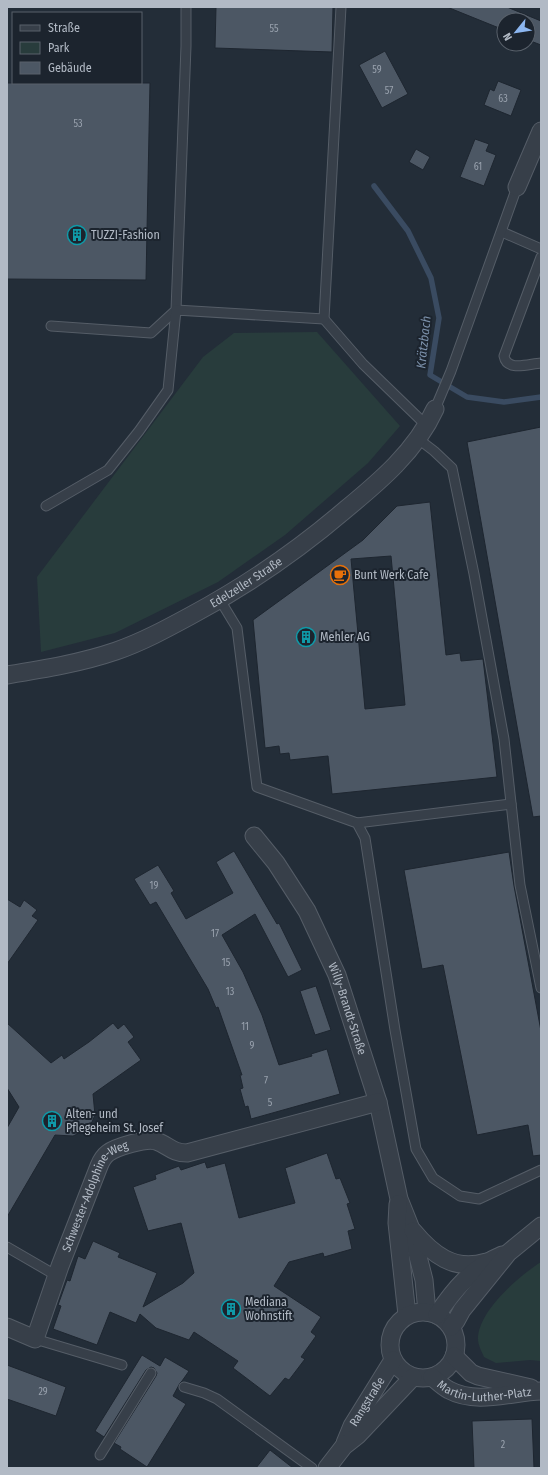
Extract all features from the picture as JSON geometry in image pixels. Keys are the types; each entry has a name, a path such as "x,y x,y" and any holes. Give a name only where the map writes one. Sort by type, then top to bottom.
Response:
{"street":[{"path":"517,187 541,131"},
{"name":"Edelzeller Straße","path":"7,675 66,664 117,651 169,628 220,600 322,530 376,483 402,457 422,432 434,409"},
{"name":"Willy-Brandt-Straße","path":"254,836 276,863 307,912 338,975 378,1102 399,1200 411,1229 432,1313"},
{"name":"Schwester-Adolphine-Weg","path":"35,1339 57,1276 102,1160 114,1149 149,1140 156,1141 173,1151 187,1153 378,1102"},
{"name":"Willy-Brandt-Straße","path":"399,1200 397,1223 407,1315"},
{"path":"413,1377 398,1368 393,1360 389,1343 394,1327 407,1315 414,1313 432,1313 442,1318 451,1327 462,1310 508,1253 541,1226"},
{"path":"411,1229 429,1249 455,1263 465,1266 475,1265 508,1253"},
{"path":"432,1313 455,1289 488,1261"},
{"path":"7,1327 35,1339"},
{"name":"Martin-Luther-Platz","path":"413,1377 432,1377 446,1369 454,1356 456,1341 451,1327"},
{"name":"Martin-Luther-Platz","path":"454,1356 471,1372 478,1376 540,1391"},
{"name":"Rangstraße","path":"344,1446 352,1426 393,1360"},
{"name":"Rangstraße","path":"327,1468 344,1446 358,1435 413,1377"},
{"name":"Martin-Luther-Platz","path":"432,1377 448,1390 466,1396 491,1397 540,1391"}],"lane":[{"path":"46,506 108,470 139,431 168,390 176,310 186,46 186,7"},
{"path":"341,7 324,319 422,432 434,451 452,468 474,574 504,739 520,885 541,988"},
{"path":"434,409 451,371 517,187"},
{"path":"502,232 541,249"},
{"path":"541,257 504,356 505,361 509,365 515,366 541,363"},
{"path":"51,326 151,333 176,310 324,319"},
{"path":"220,600 237,628 256,788 358,823 511,804"},
{"path":"358,823 365,838 395,1030 416,1149 433,1178 460,1196 479,1199 541,1170"},
{"path":"7,1247 57,1276"},
{"path":"35,1339 44,1343 122,1365"},
{"path":"100,1455 151,1373"},
{"path":"184,1387 204,1393 218,1400 312,1468"}],"green space":[{"path":"317,332 400,426 368,463 285,535 218,582 115,633 41,652 37,577 203,357 234,333"},
{"path":"541,1262 541,1361 530,1360 496,1363 484,1357 479,1346 478,1339 480,1328 485,1317 492,1306 511,1285"}],"building":[{"path":"216,7 333,7 332,52 215,48"},
{"path":"447,7 507,7 519,12 496,12 496,27"},
{"path":"536,19 541,21 541,45 536,43"},
{"path":"385,51 408,94 382,108 359,65"},
{"path":"498,81 521,90 511,116 484,105 490,89 494,91"},
{"path":"7,83 150,83 146,280 7,279"},
{"path":"475,139 489,144 486,151 496,155 484,186 460,177"},
{"path":"416,149 430,157 423,170 409,162"},
{"path":"541,427 541,816 533,817 467,442"},
{"name":"Mehler AG","path":"430,502 446,655 460,653 461,661 483,659 497,777 332,794 328,756 290,760 289,753 280,754 279,746 265,748 253,620 363,540 397,506","holes":["391,556 405,705 365,709 351,559"]},
{"path":"234,851 277,924 279,923 302,970 288,977 255,914 222,935 243,972 262,1015 279,1065 312,1056 311,1054 327,1049 340,1094 251,1119 248,1106 245,1107 240,1089 243,1088 240,1075 242,1075 218,1007 216,1008 208,989 156,902 150,905 134,879 158,865 174,891 171,893 186,919 233,893 216,862"},
{"path":"509,852 541,1031 541,1155 533,1156 528,1125 477,1135 443,965 422,969 404,870"},
{"path":"7,899 20,907 24,900 37,910 32,916 38,920 7,964"},
{"path":"316,986 331,1030 315,1035 300,991"},
{"name":"Alten- und Pflegeheim St. Josef","path":"7,1023 51,1063 62,1055 64,1059 113,1023 118,1029 124,1024 134,1037 128,1042 141,1060 93,1094 95,1115 86,1130 73,1136 55,1135 7,1217 7,1128 19,1107 7,1088"},
{"name":"Mediana Wohnstift","path":"327,1153 336,1179 340,1178 350,1203 347,1204 355,1229 348,1231 352,1249 324,1257 323,1253 289,1262 274,1286 321,1317 311,1332 316,1336 301,1357 305,1359 289,1380 285,1378 270,1396 233,1368 238,1361 194,1332 189,1340 156,1328 140,1314 136,1323 110,1312 97,1345 53,1329 61,1306 58,1305 67,1280 70,1281 78,1256 85,1259 93,1241 120,1253 118,1257 157,1273 143,1307 183,1283 194,1273 181,1223 148,1231 133,1187 156,1179 155,1175 179,1166 181,1170 205,1162 207,1168 225,1163 239,1218 295,1203 285,1168"},
{"path":"142,1355 160,1366 165,1357 189,1371 173,1396 186,1404 147,1467 120,1449 121,1447 114,1443 156,1376 157,1373 154,1368 151,1367 146,1370 104,1437 95,1431"},
{"path":"7,1365 66,1387 56,1416 7,1399"},
{"path":"532,1419 534,1468 474,1468 472,1421"},
{"path":"270,1450 293,1468 256,1468"}],"waterway":[{"name":"Krätzbach","path":"374,186 408,231 431,278 439,318 430,375 467,397 504,402 541,397"}],"place":[{"name":"TUZZI-Fashion","path":"77,235"},
{"name":"Bunt Werk Cafe","path":"340,575"},
{"name":"Mehler AG","path":"306,637"},
{"name":"Alten- und Pflegeheim St. Josef","path":"52,1121"},
{"name":"Mediana Wohnstift","path":"231,1309"}]}
